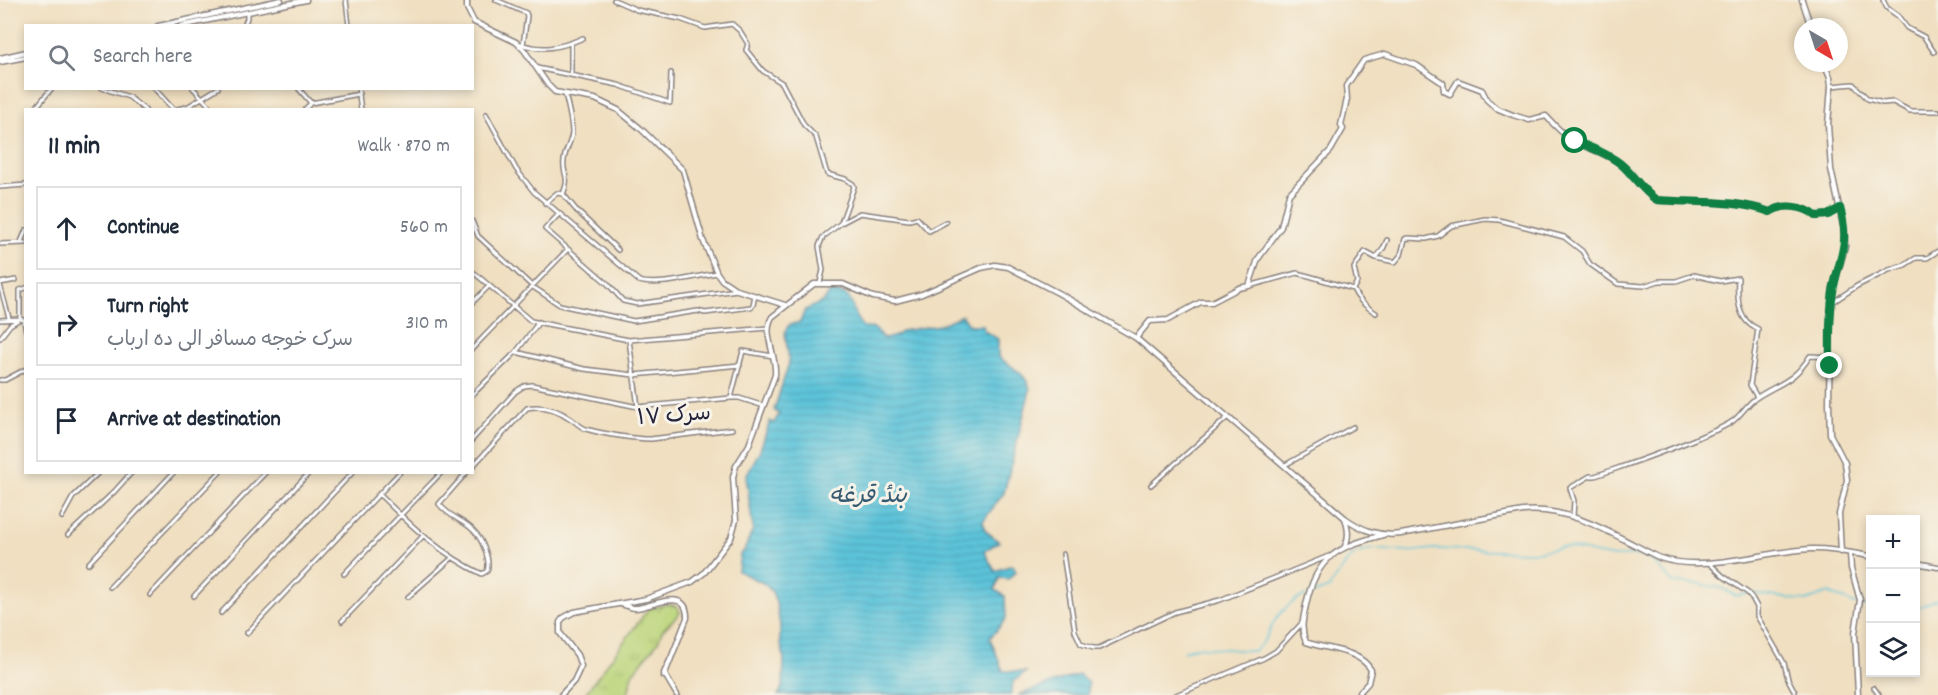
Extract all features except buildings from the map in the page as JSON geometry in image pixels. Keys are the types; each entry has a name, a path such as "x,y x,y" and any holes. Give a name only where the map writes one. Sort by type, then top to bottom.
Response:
{"main road":[{"path":"167,24 266,1 281,0"},
{"path":"191,24 306,0"},
{"path":"467,0 467,8 474,22 516,42 555,92 595,99 618,110 683,170 703,240 722,280 737,290 785,305"},
{"path":"1802,0 1808,18"},
{"path":"0,58 24,52"},
{"path":"1136,338 1150,321 1168,320 1201,302 1212,302 1239,288 1249,286 1258,259 1281,227 1289,194 1336,142 1343,129 1341,125 1347,99 1346,86 1364,60 1385,54 1416,65 1443,83 1444,91 1450,94 1458,81 1482,90 1487,100 1497,108 1523,118 1534,119 1546,116 1575,141 1620,163 1638,180 1651,197 1657,200 1724,203 1757,207 1770,212 1782,206 1808,210 1816,216 1828,215 1840,208"},
{"path":"0,62 24,57"},
{"path":"1828,72 1831,86 1828,125 1831,169 1840,208 1845,247 1833,288 1830,324 1830,434 1845,463 1847,480 1839,514 1841,552"},
{"path":"561,695 574,681 581,666 577,656 560,633 560,622 574,612 646,599 692,582 704,573 731,538 736,520 732,483 734,471 746,451 775,375 774,356 768,328 772,317 785,305 808,287 820,283 843,284 873,297 895,301 922,294 981,268 1001,265 1015,270 1136,338 1345,518 1366,531 1384,535"},
{"path":"1357,695 1368,683 1371,670 1366,662 1359,657 1306,642 1302,634 1302,623 1309,588 1329,556 1355,543 1384,535 1401,534 1531,510 1573,516 1667,560 1680,563 1708,562 1809,549 1866,555"},
{"path":"1338,552 1344,548 1347,541 1348,530 1345,518"},
{"path":"1850,552 1851,568 1860,600 1855,633 1858,695"},
{"path":"1920,564 1938,567"},
{"path":"620,604 637,608 666,600 675,600 683,604 687,610 687,618 664,676 677,695"}],"street":[{"path":"346,0 349,24"},
{"path":"496,0 526,13 523,45"},
{"path":"614,0 638,10 680,19 705,28 732,24 740,31 748,44 746,50 763,71 782,83 804,125 816,138 827,174 854,184 841,223"},
{"path":"1883,0 1887,8 1908,28 1924,37 1934,52"},
{"path":"245,24 247,12"},
{"path":"516,42 541,49 583,38"},
{"path":"571,43 571,75"},
{"path":"537,68 618,85 670,103 671,73"},
{"path":"1831,86 1853,84 1868,99 1883,103 1893,102 1910,111 1938,111"},
{"path":"35,108 50,90"},
{"path":"108,90 129,97 143,108"},
{"path":"156,90 171,108"},
{"path":"195,90 211,108"},
{"path":"180,108 187,107 215,90"},
{"path":"300,90 311,103"},
{"path":"358,90 361,108"},
{"path":"563,194 567,176 563,163 572,133 565,92"},
{"path":"306,108 311,103 359,94"},
{"path":"486,114 516,169 534,192 639,281 660,282 717,273"},
{"path":"0,187 24,185"},
{"path":"545,203 557,193 563,194 577,211 618,250"},
{"path":"820,283 823,270 819,246 823,237 841,223 860,213 909,220 917,218 929,231 946,222"},
{"path":"558,214 545,230 608,284 623,301 637,304 737,290"},
{"path":"1353,289 1357,282 1354,268 1365,252 1376,258 1395,262 1401,255 1405,238 1426,239 1438,236 1451,226 1485,219 1507,222 1564,237 1581,250 1590,264 1618,284 1643,286 1659,281 1676,281 1694,275 1720,281 1738,278 1738,305 1746,321 1758,329 1750,386 1757,397"},
{"path":"474,226 478,236 533,287 560,305 634,321 698,311 705,313 751,307 755,295"},
{"path":"1376,258 1387,240"},
{"path":"0,244 23,243"},
{"path":"474,347 568,249"},
{"path":"1833,302 1857,286 1889,270 1905,265 1916,258 1927,258 1938,251"},
{"path":"474,273 531,321 629,340 768,328"},
{"path":"1249,286 1297,273 1353,289"},
{"path":"9,318 0,284 16,280"},
{"path":"474,301 489,287"},
{"path":"23,320 20,290 24,289"},
{"path":"1353,289 1363,304 1376,313"},
{"path":"0,320 9,318 23,320"},
{"path":"0,338 10,325 23,320"},
{"path":"474,393 516,352 539,322"},
{"path":"629,340 638,407"},
{"path":"731,398 743,351 774,356"},
{"path":"516,352 584,369 634,375 740,366"},
{"path":"1573,516 1574,501 1570,488 1590,476 1684,444 1722,427 1734,420 1757,397 1784,384 1801,371 1810,357 1830,357"},
{"path":"0,380 5,380 24,370"},
{"path":"474,438 515,392 524,386 532,385 638,407 721,398 739,398 764,406"},
{"name":"سرک ۱۷","path":"474,465 527,408 538,406 547,407 567,416 585,429 638,439 732,429"},
{"path":"1151,485 1228,417"},
{"path":"1285,465 1353,427"},
{"path":"62,517 73,497 97,474"},
{"path":"68,535 130,474"},
{"path":"88,564 172,474"},
{"path":"110,587 218,474"},
{"path":"150,595 264,474"},
{"path":"194,596 308,474"},
{"path":"221,613 351,474"},
{"path":"247,633 398,474"},
{"path":"344,574 440,474"},
{"path":"379,494 423,536 452,558 482,574 488,572 489,562 473,530 452,518 439,504 465,474"},
{"path":"342,621 423,536"},
{"path":"1064,554 1075,631 1081,644 1093,648 1099,648 1175,612 1221,600 1329,556"},
{"path":"408,597 452,558"},
{"path":"1708,562 1752,598 1756,604 1757,616 1784,663 1788,679 1795,692"},
{"path":"1176,695 1264,658 1276,651 1302,623"},
{"path":"1874,688 1879,695"}],"green space":[{"path":"669,604 678,607 680,613 662,631 658,642 632,674 628,695 584,695 649,608"}],"water":[{"name":"بندٔ قرغه","path":"830,292 849,298 855,315 864,328 875,329 885,339 896,336 902,331 940,325 962,315 969,325 983,325 984,331 998,339 998,356 1022,375 1028,384 1030,390 1004,493 983,521 985,530 999,542 984,551 995,571 1013,565 1016,572 1008,579 999,578 995,590 1005,596 1006,619 990,638 1003,671 1026,672 1013,682 1011,695 778,695 783,687 784,656 780,643 776,602 772,592 765,584 738,571 740,555 753,529 746,476 760,450 770,421 774,423 779,414 774,410 789,363 785,332 789,325 800,322 805,310 824,301"},
{"path":"1079,674 1088,683 1088,695 1018,695"}],"waterway":[{"path":"1310,595 1329,588 1348,560 1355,554 1372,549 1407,552 1434,549 1537,552 1562,547 1613,557 1635,555 1644,557 1653,561 1673,583 1721,588 1736,596 1751,593 1806,601 1829,593 1855,604 1866,605"},
{"path":"1184,651 1195,647 1254,651 1263,642 1283,611 1291,603 1306,596"},
{"path":"1920,606 1938,599"}],"route":[{"path":"1575,141 1620,163 1638,180 1651,197 1657,200 1724,203 1757,207 1770,212 1782,206 1808,210 1816,216 1828,215 1840,208 1845,247 1833,288 1830,366"}]}
